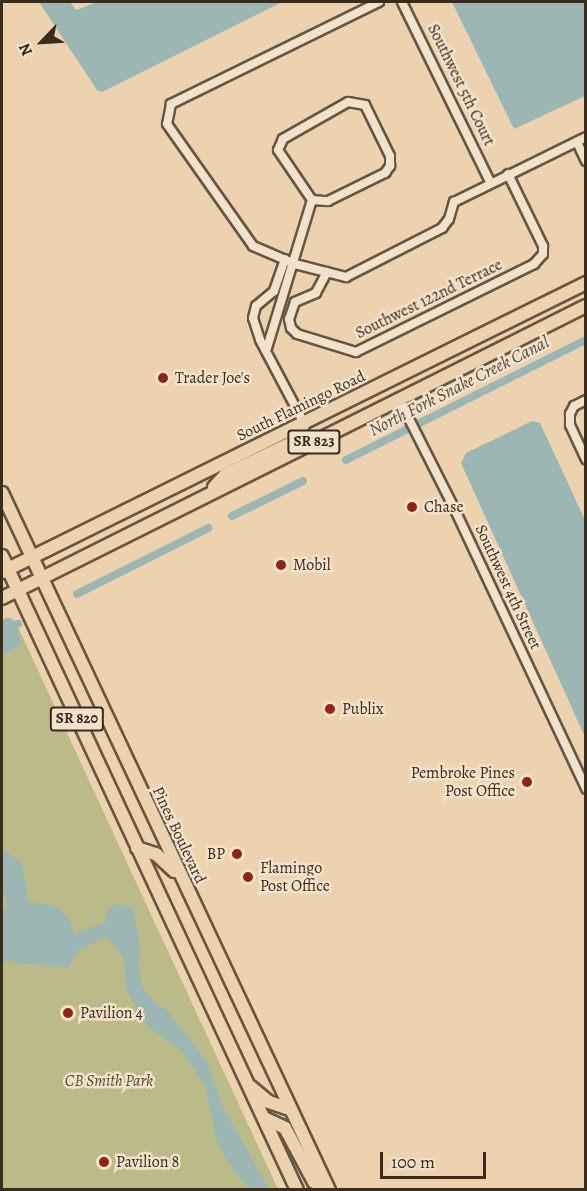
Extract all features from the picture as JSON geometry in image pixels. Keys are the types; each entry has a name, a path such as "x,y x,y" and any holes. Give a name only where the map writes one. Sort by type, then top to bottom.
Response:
{"highway":[{"name":"South Flamingo Road","path":"32,557 585,283"},
{"name":"SR 823","path":"2,598 585,306"},
{"path":"207,495 225,475 297,440 304,423"},
{"name":"Pines Boulevard","path":"2,494 288,1109 328,1188"},
{"name":"SR 820","path":"2,556 5,571 17,590 297,1190"},
{"name":"SR 823","path":"5,571 32,557"},
{"path":"137,848 156,854 179,876"},
{"path":"248,1085 269,1102 288,1109"},
{"path":"264,1118 285,1128 314,1182 328,1188"}],"street":[{"path":"379,2 171,104 166,116 166,124 254,246 295,264 346,277 442,228 449,219 454,202 490,182 585,137"},
{"name":"Southwest 5th Court","path":"402,2 490,182"},
{"path":"267,348 295,264 312,200 278,150 283,139 313,120 348,102 357,101 365,105 390,156 390,166 385,173 328,201 312,200"},
{"path":"576,142 585,161"},
{"name":"Southwest 122nd Terrace","path":"327,272 316,293 295,303 288,319 291,328 297,334 356,352 534,264 543,254 543,246 508,174"},
{"path":"285,260 274,291 254,311 256,329 304,423"},
{"name":"Southwest 4th Street","path":"399,399 420,438 585,789"},
{"path":"585,400 574,406 570,414 570,425 585,459"}],"green space":[{"name":"CB Smith Park","path":"7,617 17,625 278,1189 2,1190 2,620"}],"water":[{"path":"39,2 70,2 76,10 97,2 282,2 102,92 97,90"},
{"path":"452,2 585,2 585,96 514,129"},
{"path":"532,421 540,423 585,520 585,737 461,463 466,453"},
{"path":"10,618 16,622 21,644 2,656 2,621"},
{"path":"2,848 22,864 29,902 58,907 69,919 75,934 105,922 108,909 116,904 129,906 134,912 141,951 138,963 142,986 154,1002 168,1011 207,1062 223,1107 269,1189 248,1189 225,1157 216,1139 206,1088 182,1051 146,1025 127,991 123,957 107,936 79,950 68,968 2,961 2,912 7,906 2,884"}],"waterway":[{"name":"North Fork Snake Creek Canal","path":"346,460 586,340"},
{"name":"North Fork Snake Creek Canal","path":"232,516 303,481"},
{"name":"North Fork Snake Creek Canal","path":"77,594 208,528"},
{"name":"North Fork Snake Creek Canal","path":"2,632 18,624"}],"place":[{"name":"Trader Joe's","path":"163,378"},
{"name":"Chase","path":"412,507"},
{"name":"Mobil","path":"281,565"},
{"name":"Publix","path":"330,709"},
{"name":"Pembroke Pines Post Office","path":"527,782"},
{"name":"BP","path":"237,854"},
{"name":"Flamingo Post Office","path":"248,877"},
{"name":"Pavilion 4","path":"68,1013"},
{"name":"Pavilion 8","path":"104,1162"}]}
